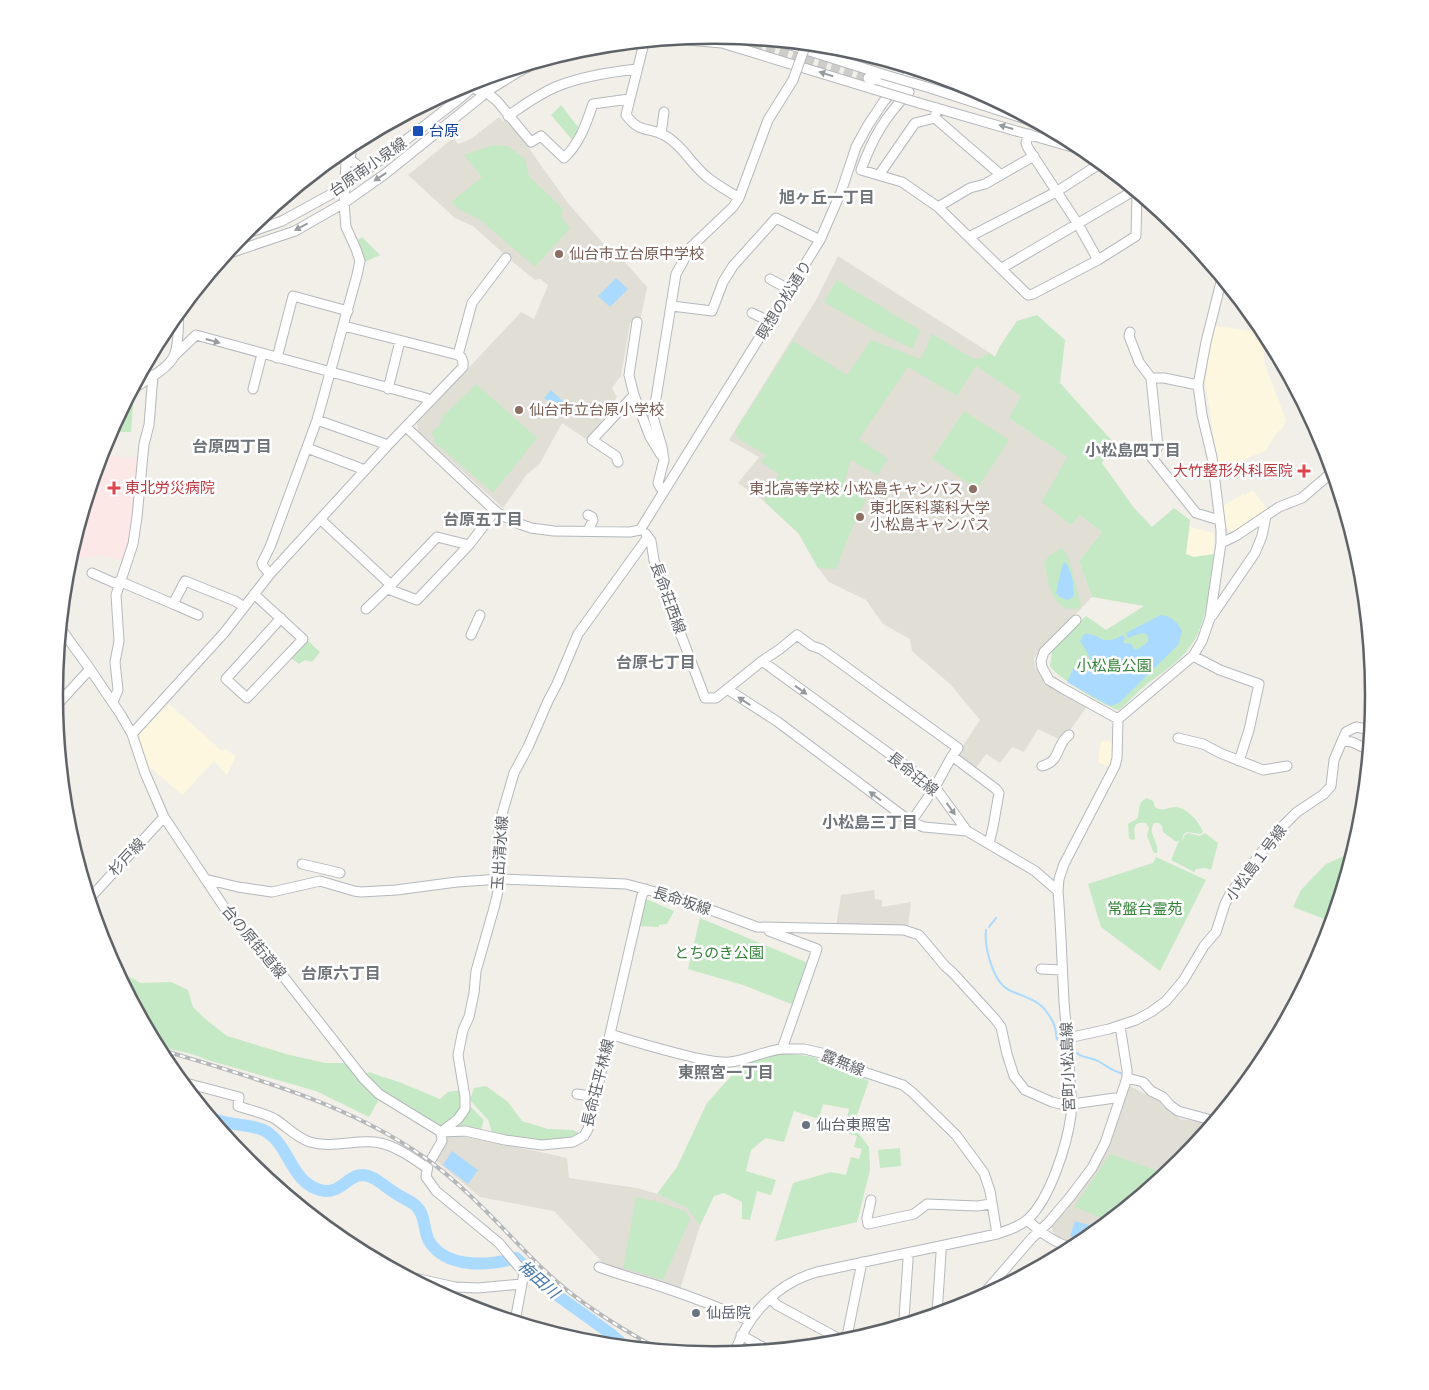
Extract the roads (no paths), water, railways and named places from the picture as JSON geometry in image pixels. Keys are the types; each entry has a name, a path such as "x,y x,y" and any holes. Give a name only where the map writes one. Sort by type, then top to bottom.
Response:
{"street":[{"path":"737,45 919,102 936,113 1001,175"},
{"path":"643,48 626,115 638,128 661,134 668,138 706,176 739,198"},
{"path":"664,490 658,483 664,460 653,416 676,274 691,247 733,207 739,198 768,120 792,80 804,50"},
{"path":"806,50 1006,113"},
{"path":"848,81 853,65"},
{"path":"508,116 556,86 609,72 637,69"},
{"name":"瞑想の松通り","path":"642,527 771,322 820,240 839,199 858,142 877,110 909,74"},
{"path":"240,250 295,231 344,203 386,174 489,90 511,76"},
{"path":"868,78 908,92 891,110 883,122 868,151 861,170 902,182 938,207 1002,268 1028,296 1098,260 1136,236 1136,198"},
{"path":"489,90 497,81"},
{"path":"459,99 480,87"},
{"path":"489,90 508,116 531,142 542,136 564,158 573,149 585,127 593,104 629,99"},
{"name":"台原南小泉線","path":"258,230 282,221 345,185 467,92"},
{"path":"661,134 664,112"},
{"path":"879,175 915,123 936,113 1057,142"},
{"path":"1029,134 1026,143 1078,224 1098,260"},
{"path":"351,155 350,159 358,166 367,170"},
{"path":"938,207 970,188 985,184 1034,156"},
{"path":"270,574 262,566 262,563 270,547 318,420 360,261 346,227 344,203 348,158"},
{"path":"969,237 1056,192 1095,167"},
{"path":"1002,268 1131,194"},
{"path":"672,306 712,311 723,282 733,266 776,218 820,240"},
{"path":"458,356 472,303 506,258"},
{"path":"770,279 790,290"},
{"path":"1076,620 1044,652 1041,661 1042,667 1049,680 1118,719 1193,656 1202,641 1210,618 1222,543 1212,457 1202,415 1198,385 1206,342 1221,287"},
{"path":"277,358 293,296 348,311"},
{"path":"752,312 771,322"},
{"path":"638,322 630,375 634,395 650,437 664,460"},
{"path":"174,356 179,325"},
{"path":"132,734 224,633 270,574 388,445 463,367 461,357 344,326"},
{"path":"1130,332 1129,336 1139,362 1151,378 1158,447 1148,454 1196,513 1219,520"},
{"path":"144,381 167,365 196,335 426,398 430,401"},
{"path":"388,389 400,341"},
{"path":"253,389 262,354"},
{"path":"113,702 118,690 115,662 119,641 116,595 133,544 144,444 149,425 153,375"},
{"path":"1151,378 1164,378 1198,385"},
{"path":"618,462 616,456 592,440 634,395"},
{"path":"318,420 388,445"},
{"path":"406,427 495,511 516,523 546,530 635,532 642,527"},
{"path":"307,448 365,470"},
{"path":"1222,543 1236,536 1279,507 1302,498 1327,476"},
{"path":"320,519 390,587 417,600 469,544 495,511"},
{"path":"588,515 593,520 588,531"},
{"path":"1210,618 1255,553 1266,516"},
{"name":"長命荘西線","path":"642,527 652,542 654,560 662,585 705,698 716,698 727,689"},
{"path":"366,609 390,587 437,537 469,544"},
{"name":"玉出清水線","path":"441,1132 458,1119 465,1109 465,1097 458,1055 463,1030 469,1017 474,994 476,971 502,879 500,821 514,773 528,747 578,634 648,537"},
{"path":"92,573 198,615"},
{"path":"173,604 185,581 244,606"},
{"path":"254,594 281,618 303,639 247,698 226,679 281,618"},
{"path":"471,635 480,615"},
{"path":"911,822 958,748 821,649 812,646 797,635 727,689 778,722 911,822 924,827 967,831"},
{"name":"台の原街道線","path":"66,637 113,702 132,734 145,773 164,817 224,907 379,1094 441,1132"},
{"path":"1193,656 1220,670 1259,684 1240,761"},
{"name":"長命荘線","path":"762,661 935,787 967,831 1035,871 1058,891"},
{"path":"64,696 90,669"},
{"name":"宮町小松島線","path":"738,1345 750,1321 770,1298 787,1285 810,1274 997,1234 1017,1227 1027,1220 1044,1197 1054,1175 1068,1127 1071,1104 1058,879 1064,864 1116,766 1118,719"},
{"path":"1363,747 1352,742 1342,741 1346,732 1356,727 1364,729"},
{"path":"1042,766 1053,761 1064,738 1069,735"},
{"path":"1178,738 1203,744 1263,770 1287,766"},
{"name":"小松島１号線","path":"1068,1038 1120,1026 1136,1020 1159,1007 1183,981 1204,946 1216,932 1230,894 1263,850 1276,833 1297,812 1324,794 1331,786 1334,760 1342,741"},
{"path":"952,756 999,793 995,819 988,844"},
{"name":"杉戸線","path":"94,893 164,817"},
{"path":"302,864 340,873"},
{"path":"320,881 323,869"},
{"name":"長命坂線","path":"205,880 272,892 320,881 361,892 502,879 626,884 681,899 757,928 904,930 919,935 1002,1027 1007,1054 1014,1076 1025,1090 1052,1102 1065,1105 1119,1099"},
{"name":"長命荘平林線","path":"441,1132 465,1131 505,1140 542,1144 573,1142 584,1136 588,1129 596,1097 642,895 646,889"},
{"path":"757,928 817,949 782,1049"},
{"path":"1041,969 1062,970"},
{"path":"992,1284 1070,1197 1092,1168 1105,1143 1127,1078 1120,1026"},
{"name":"露無線","path":"610,1034 668,1052 715,1062 741,1060 770,1050 804,1049 822,1053 864,1072 903,1085 956,1135 984,1173 990,1191 997,1234"},
{"path":"1127,1078 1142,1082 1178,1111 1208,1119"},
{"path":"194,1085 239,1097 238,1106 273,1118 309,1142 334,1145 381,1143 408,1155 427,1168"},
{"path":"577,1094 596,1097"},
{"path":"441,1132 442,1141 428,1165 426,1177 436,1192 499,1243 524,1273 516,1315"},
{"path":"871,1200 867,1218 868,1224 914,1214 927,1204 977,1206 991,1204"},
{"path":"1027,1220 1062,1245"},
{"path":"937,1307 941,1247"},
{"path":"904,1318 908,1254"},
{"path":"848,1333 862,1262"},
{"path":"599,1267 622,1276 690,1296 750,1321"},
{"path":"432,1282 455,1287 478,1288 522,1284"},
{"path":"770,1298 777,1305 834,1335"},
{"path":"742,1335 759,1345"}],"water":[{"path":"616,278 628,289 610,307 598,296"},
{"path":"551,390 569,407 562,415 544,398"},
{"path":"1064,563 1066,563 1071,575 1074,592 1073,597 1068,600 1056,593"},
{"path":"1161,615 1174,620 1182,631 1178,645 1119,703 1110,706 1067,682 1073,669 1085,665 1090,660 1080,641 1084,634 1090,634 1105,640 1115,639 1123,635 1124,643 1131,644 1134,649 1138,649 1148,642 1147,635 1142,633 1128,638 1126,633"},
{"path":"452,1151 478,1170 468,1184 443,1165"},
{"path":"1075,1221 1091,1226 1074,1237 1070,1236"}],"waterway":[{"path":"989,927 996,918"},
{"path":"986,930 988,954 998,980 1009,990 1034,1001 1042,1007 1054,1024 1057,1039 1064,1044"},
{"path":"1072,1049 1082,1056 1098,1061 1124,1074"},
{"name":"梅田川","path":"223,1121 255,1127 267,1132 275,1138 303,1180 310,1186 320,1190 328,1191 335,1189 359,1175 366,1175 375,1179 416,1206 423,1218 429,1241 446,1257 457,1261 481,1264 516,1258 554,1293 616,1339"}],"tunnel":[{"path":"758,45 868,78"}],"railway":[{"path":"170,1052 296,1093 330,1106 394,1138 424,1157 456,1183 556,1281 584,1303 648,1343"}],"place":[{"name":"台原","path":"418,131"},
{"name":"仙台市立台原中学校","path":"559,254"},
{"name":"仙台市立台原小学校","path":"519,410"},
{"name":"大竹整形外科医院","path":"1304,471"},
{"name":"東北労災病院","path":"114,488"},
{"name":"東北高等学校 小松島キャンパス","path":"973,489"},
{"name":"東北医科薬科大学 小松島キャンパス","path":"860,517"},
{"name":"仙台東照宮","path":"806,1125"},
{"name":"仙岳院","path":"696,1313"}],"district":[{"name":"旭ヶ丘一丁目","path":"827,197"},
{"name":"台原四丁目","path":"232,446"},
{"name":"小松島四丁目","path":"1133,450"},
{"name":"台原五丁目","path":"483,519"},
{"name":"台原七丁目","path":"656,662"},
{"name":"小松島三丁目","path":"870,822"},
{"name":"台原六丁目","path":"341,973"},
{"name":"東照宮一丁目","path":"726,1072"}],"park label":[{"name":"小松島公園","path":"1114,666"},
{"name":"常盤台霊苑","path":"1145,909"},
{"name":"とちのき公園","path":"719,953"}]}
